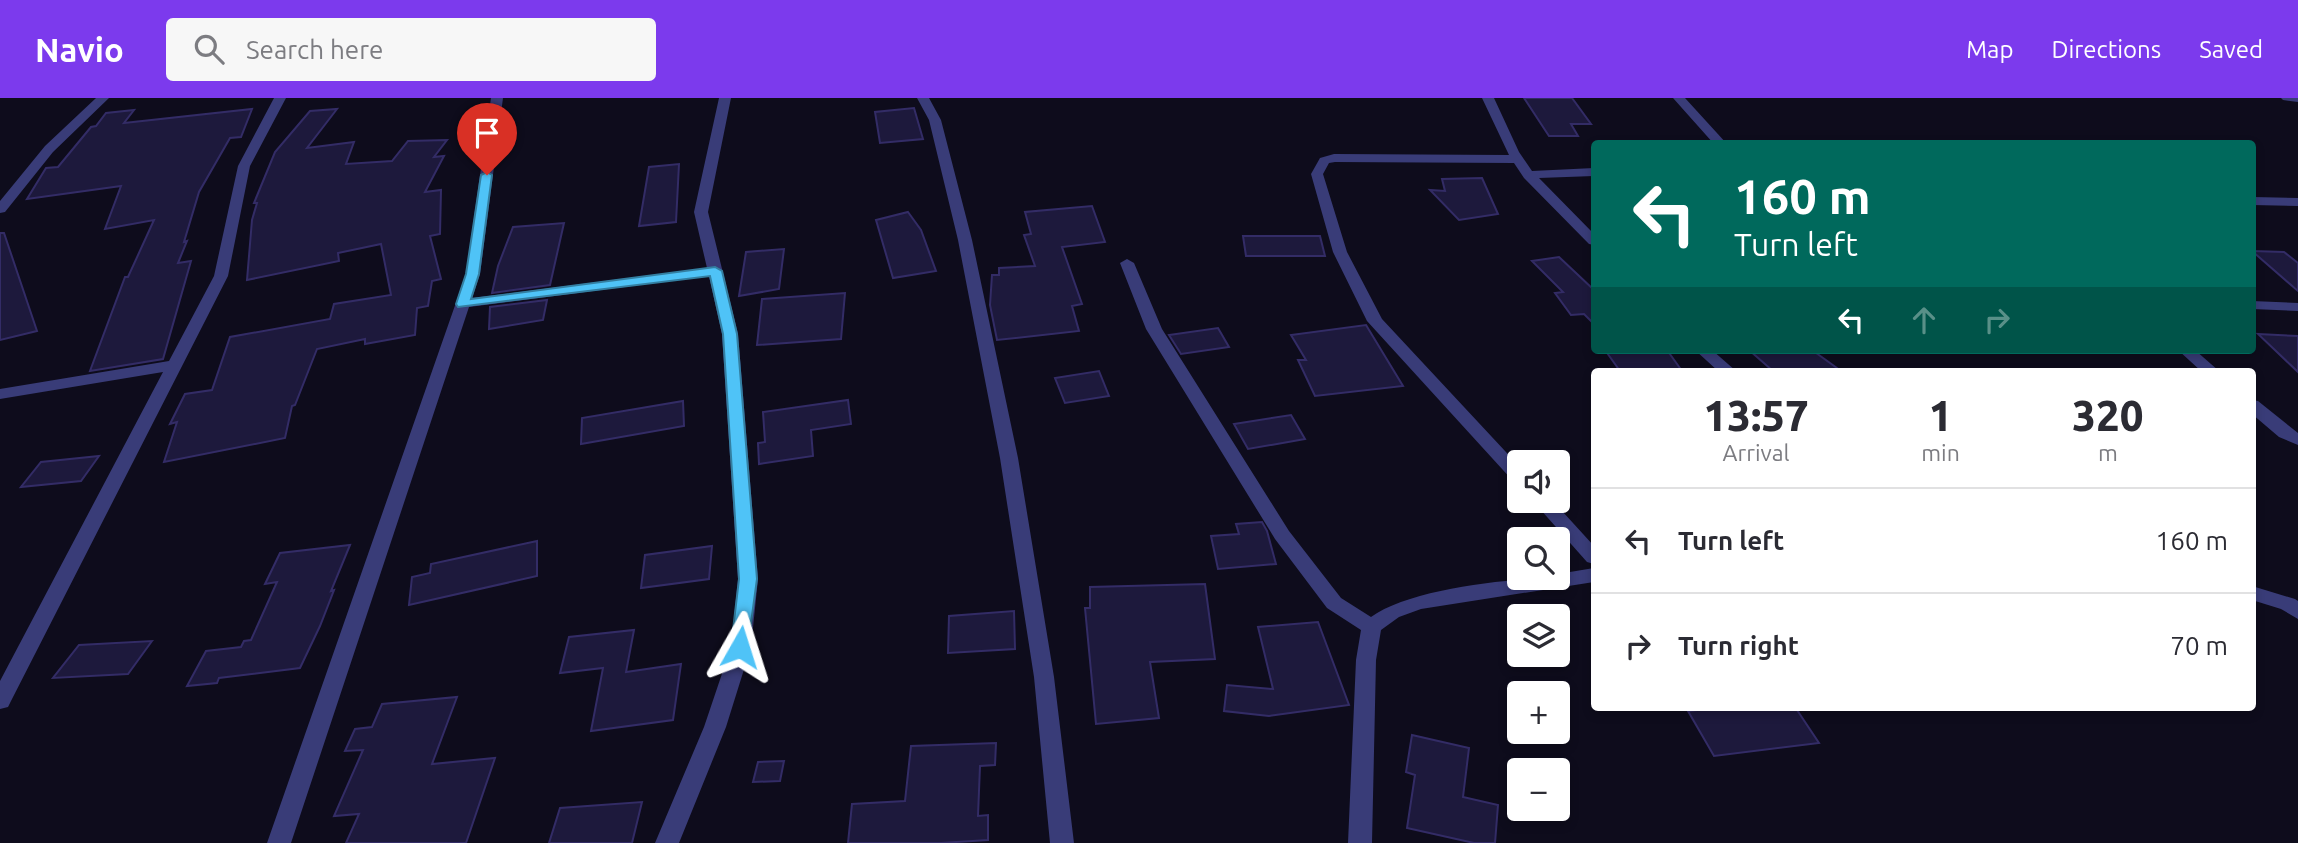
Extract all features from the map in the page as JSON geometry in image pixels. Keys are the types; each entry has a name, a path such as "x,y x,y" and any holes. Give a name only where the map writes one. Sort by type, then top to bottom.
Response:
{"street":[{"path":"0,209 49,149 103,98"},
{"path":"0,701 220,276 244,166 280,98"},
{"path":"279,843 473,274 497,98"},
{"path":"667,843 715,727 740,647 748,579 730,334 701,212 725,98"},
{"path":"923,98 935,120 965,240 1009,458 1044,677 1062,843"},
{"path":"1488,98 1528,175 1591,239"},
{"path":"1679,98 1717,140"},
{"path":"2287,98 2298,99"},
{"path":"1507,464 1375,321 1340,252 1317,174 1324,161 1334,158 1518,159"},
{"path":"1528,175 1591,172"},
{"path":"2256,201 2298,202"},
{"path":"1127,263 1154,329 1282,535 1334,603 1372,627"},
{"path":"463,304 715,271"},
{"path":"2256,305 2298,307"},
{"path":"1708,354 1724,368"},
{"path":"2191,354 2207,368"},
{"path":"0,394 175,365"},
{"path":"2256,408 2298,440"},
{"path":"1553,513 1591,554"},
{"path":"1360,843 1366,660 1372,627 1392,612 1419,601 1591,575"},
{"path":"2256,594 2287,604 2298,611"}],"building":[{"path":"1524,98 1572,98 1591,124 1571,124 1578,136 1549,136"},
{"path":"914,108 923,139 880,143 875,112"},
{"path":"252,109 241,137 230,138 199,192 184,242 187,241 178,263 191,261 163,359 90,371 125,277 128,277 154,220 105,229 121,186 27,199 46,168 58,167 106,113 134,110 124,123"},
{"path":"337,109 307,148 354,142 346,164 392,161 408,141 447,140 434,157 444,156 425,192 441,190 440,234 430,236 441,279 432,281 428,306 417,308 415,335 365,344 365,339 317,349 295,405 292,406 285,438 164,462 177,422 170,424 185,394 212,390 230,337 330,319 334,304 391,295 381,244 338,253 339,261 247,280 252,220 257,203 254,203 275,152 310,111"},
{"path":"679,164 676,222 639,226 649,167"},
{"path":"1482,178 1498,214 1459,220 1430,190 1445,191 1442,179"},
{"path":"1092,206 1105,242 1062,247 1082,304 1072,306 1079,331 997,340 990,305 992,275 999,275 999,268 1035,266 1024,235 1031,234 1025,212"},
{"path":"908,212 921,230 936,271 893,278 876,220"},
{"path":"564,223 550,285 492,293 498,266 513,227"},
{"path":"0,233 4,233 37,331 0,340"},
{"path":"1243,236 1320,236 1325,256 1246,256"},
{"path":"784,249 779,289 739,296 746,252"},
{"path":"2256,251 2284,252 2298,263 2298,291 2256,254"},
{"path":"1559,257 1591,287 1591,321 1584,314 1571,315 1555,293 1563,292 1532,261"},
{"path":"845,293 841,339 757,345 762,299"},
{"path":"547,300 543,320 489,329 490,307"},
{"path":"1366,325 1403,386 1315,396 1298,360 1306,360 1291,335"},
{"path":"1218,328 1229,347 1181,354 1169,335"},
{"path":"2258,334 2298,336 2298,372"},
{"path":"1608,354 1670,354 1680,368 1618,368"},
{"path":"1754,354 1818,354 1837,368 1770,368"},
{"path":"1099,371 1109,396 1065,403 1055,378"},
{"path":"848,400 851,424 811,430 813,456 759,464 758,443 765,442 763,412"},
{"path":"683,401 684,426 581,444 582,418"},
{"path":"1291,415 1305,439 1248,449 1234,424"},
{"path":"99,456 81,481 21,487 41,462"},
{"path":"1262,522 1276,564 1218,569 1211,536 1239,534 1236,524"},
{"path":"537,541 537,576 409,605 412,577 430,573 431,564"},
{"path":"350,545 320,626 300,668 219,678 217,683 187,686 206,651 241,647 244,641 251,640 277,582 265,584 280,553"},
{"path":"712,546 709,579 641,588 645,555"},
{"path":"1205,584 1215,659 1150,662 1159,718 1096,724 1085,608 1090,608 1090,587"},
{"path":"1014,611 1015,649 948,653 949,616"},
{"path":"1318,622 1349,705 1269,716 1224,711 1227,685 1273,689 1258,627"},
{"path":"634,630 626,672 681,664 673,720 591,731 603,668 560,673 569,637"},
{"path":"152,641 128,674 53,678 79,645"},
{"path":"457,697 432,764 495,758 466,843 346,843 359,814 334,816 363,750 345,751 355,729 372,727 382,704"},
{"path":"1688,711 1798,711 1819,743 1714,756"},
{"path":"1412,735 1469,748 1463,797 1498,805 1495,843 1474,843 1407,828 1415,775 1406,772"},
{"path":"996,743 995,765 980,766 978,816 988,815 988,840 848,843 852,804 905,801 911,746"},
{"path":"784,761 780,781 753,782 758,762"},
{"path":"642,802 632,843 549,843 560,808"}],"route":[{"path":"487,175 473,274 463,304 715,271 730,334 748,579 740,647"}]}
